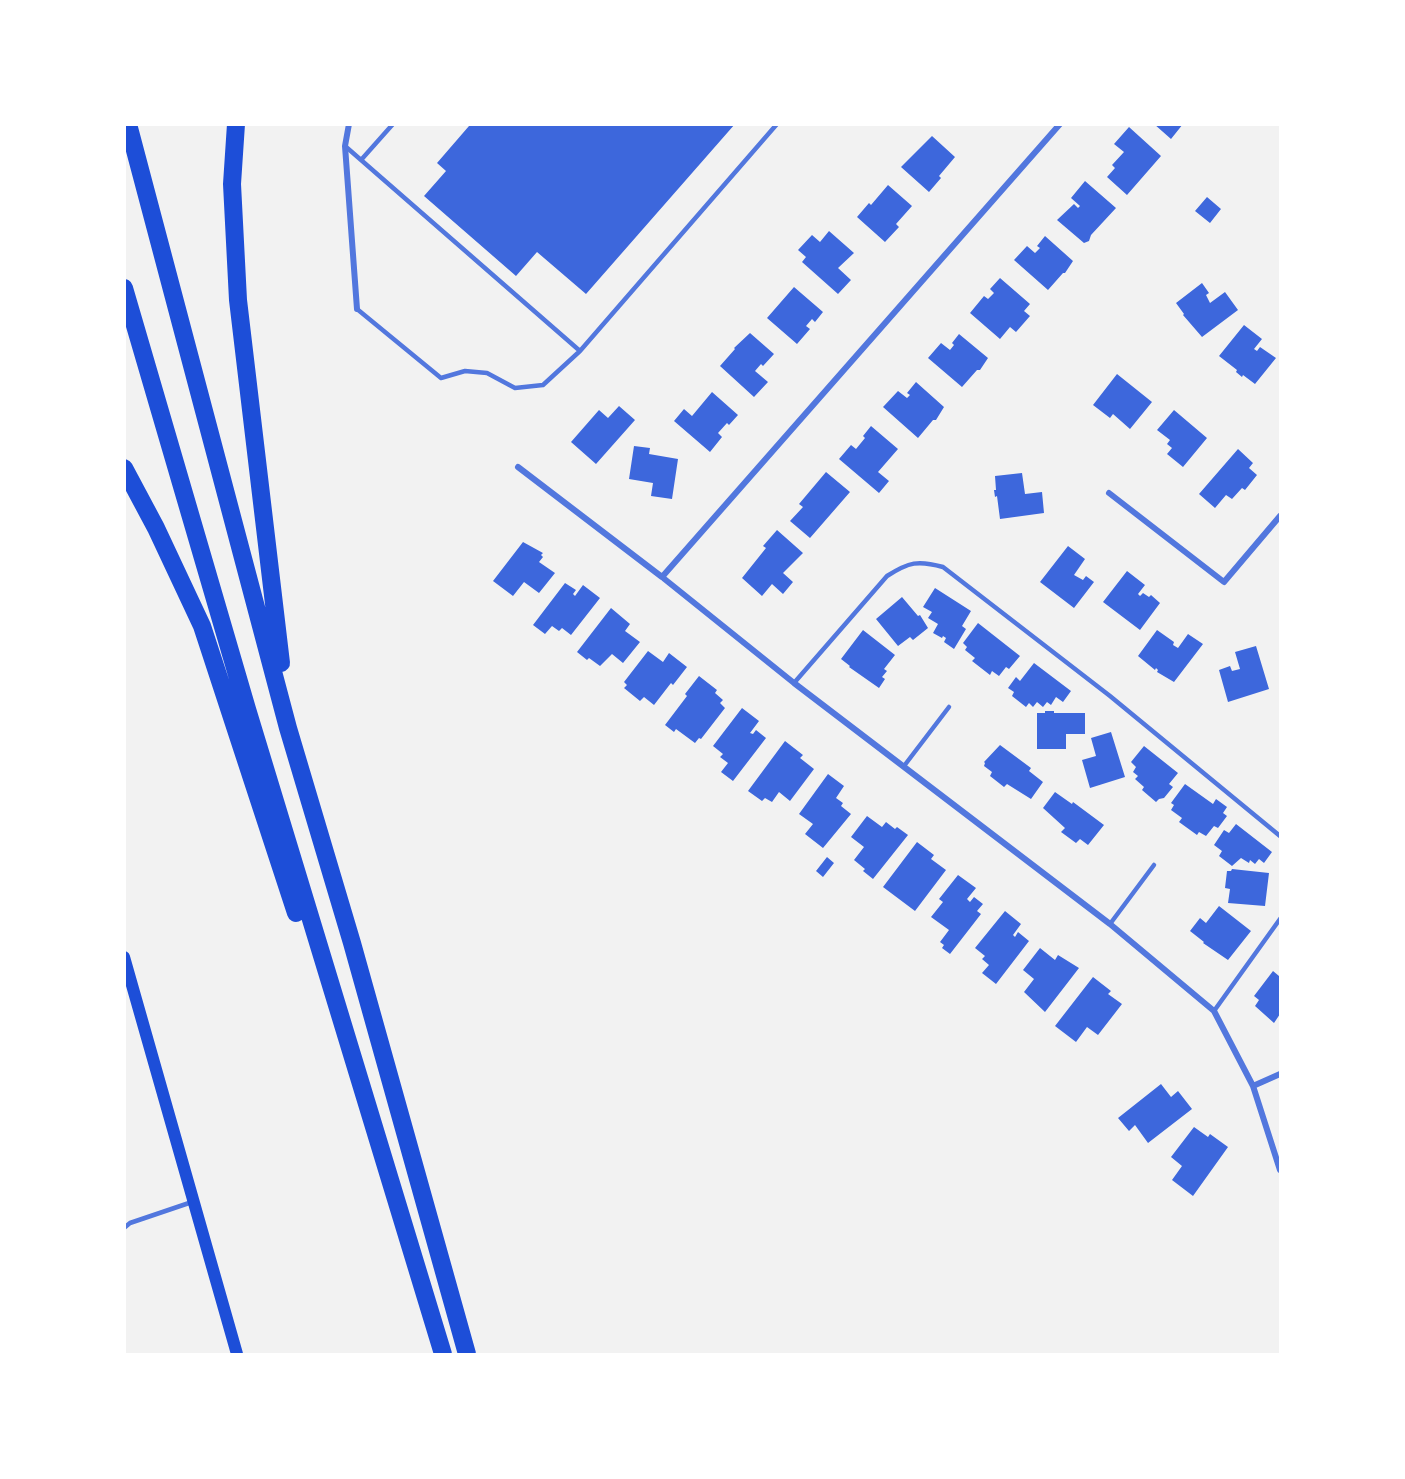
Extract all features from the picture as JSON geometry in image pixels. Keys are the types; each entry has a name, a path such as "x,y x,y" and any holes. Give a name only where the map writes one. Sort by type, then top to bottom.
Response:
{"highway":[{"path":"128,124 288,728 352,943 467,1354"},
{"path":"236,124 232,184 238,300 288,728"},
{"path":"124,288 247,709 443,1354"},
{"path":"124,468 156,528 202,626 357,1099 383,1162"}],"main road":[{"path":"124,957 236,1354"}],"street":[{"path":"349,124 345,146 357,309"},
{"path":"662,577 1060,124"},
{"path":"518,467 662,577 794,683 1110,924 1214,1011 1253,1086 1281,1170"},
{"path":"1109,493 1224,582 1281,516"},
{"path":"1253,1086 1281,1074"}],"lane":[{"path":"361,160 393,124"},
{"path":"357,309 441,378 465,371 487,373 515,388 543,385 580,351 777,124"},
{"path":"345,146 580,351"},
{"path":"794,683 887,576 903,566 924,562 943,567 1110,696 1281,836"},
{"path":"904,766 949,707"},
{"path":"1110,924 1154,865"},
{"path":"1214,1011 1281,919"},
{"path":"124,1228 130,1223 194,1201"}],"building":[{"path":"467,124 735,124 586,294 537,252 516,276 424,196 446,171 437,163 469,126"},
{"path":"1154,124 1183,124 1171,139"},
{"path":"1129,127 1161,156 1127,195 1107,177 1115,168 1112,165 1124,152 1114,144"},
{"path":"932,136 955,157 929,192 901,167"},
{"path":"1085,181 1116,208 1091,235 1089,241 1084,243 1057,220 1074,204 1078,208 1080,206 1071,198"},
{"path":"888,185 912,206 896,224 899,227 885,242 857,217"},
{"path":"1207,197 1221,209 1210,223 1195,211"},
{"path":"829,231 854,253 838,268 851,280 838,294 802,262 806,257 798,250 812,235 820,242"},
{"path":"1045,236 1073,261 1048,290 1014,260 1027,246 1035,253 1040,248 1037,246"},
{"path":"1000,278 1030,304 1024,311 1030,316 1016,332 1010,327 1000,339 970,313 984,296 988,299 994,293 990,289"},
{"path":"1202,283 1209,293 1206,295 1210,303 1225,292 1238,310 1202,337 1176,303"},
{"path":"794,287 823,312 815,322 812,319 806,326 810,329 797,344 767,318"},
{"path":"1244,325 1262,339 1254,349 1257,351 1260,347 1276,358 1255,384 1243,375 1242,377 1219,356"},
{"path":"750,333 774,354 755,371 768,382 754,397 720,366"},
{"path":"959,334 988,358 980,370 977,370 962,387 928,358 941,343 950,350"},
{"path":"1117,374 1152,402 1130,429 1113,414 1110,418 1093,405"},
{"path":"916,382 944,407 936,420 933,420 918,438 883,407 898,391 907,398 910,395 907,393"},
{"path":"712,392 738,415 718,433 722,437 710,452 674,421 684,409 692,416"},
{"path":"619,406 635,420 596,464 571,442 599,410 608,418"},
{"path":"1174,410 1207,438 1183,467 1167,454 1172,448 1167,444 1170,440 1157,430"},
{"path":"871,426 898,449 878,472 889,481 879,493 839,459 851,445 856,449"},
{"path":"634,446 650,448 649,454 678,459 672,499 651,496 653,483 629,479"},
{"path":"1238,449 1253,463 1249,468 1257,475 1245,490 1242,488 1232,499 1226,495 1215,508 1199,494"},
{"path":"826,472 850,492 810,538 790,521 803,507 799,504"},
{"path":"1022,473 1025,494 1042,492 1044,513 1000,519 994,490 996,490 995,476"},
{"path":"777,530 803,553 783,573 793,582 783,594 772,584 762,596 742,578 766,548 763,546"},
{"path":"523,542 543,553 539,562 555,573 539,593 524,582 513,596 493,581"},
{"path":"1068,546 1085,559 1074,575 1083,580 1086,576 1094,582 1074,608 1040,582"},
{"path":"1127,571 1145,585 1138,594 1140,596 1143,593 1149,597 1151,595 1160,603 1140,630 1103,602"},
{"path":"565,583 576,590 573,594 575,596 583,585 600,598 571,635 562,628 559,631 552,626 545,634 533,625"},
{"path":"935,588 971,611 962,626 966,629 954,649 944,642 946,638 933,633 938,624 928,618 932,612 923,607"},
{"path":"902,597 918,616 920,615 928,628 913,640 910,637 898,646 876,619"},
{"path":"611,608 630,624 625,631 640,642 623,663 612,654 600,666 577,652"},
{"path":"978,623 1020,656 1009,669 1006,667 999,676 992,671 990,675 972,661 975,658 965,650 967,647 963,643"},
{"path":"863,630 895,655 884,669 887,671 882,677 885,679 879,688 841,659"},
{"path":"1157,630 1174,642 1173,645 1178,648 1188,634 1203,644 1174,682 1157,672 1156,668 1155,670 1138,656"},
{"path":"1256,646 1269,689 1228,702 1219,670 1230,666 1232,671 1240,669 1235,652"},
{"path":"648,651 663,662 669,653 687,667 654,705 644,697 640,701 624,688 627,685 624,682"},
{"path":"1034,663 1071,691 1063,702 1056,697 1051,705 1047,702 1043,707 1037,702 1033,707 1029,703 1026,707 1012,696 1014,692 1008,688 1016,677 1020,681"},
{"path":"699,676 717,690 715,693 723,700 720,703 725,708 701,739 699,738 695,743 676,729 674,732 665,725"},
{"path":"742,708 759,721 750,733 753,734 756,730 766,738 733,781 721,772 728,763 720,757 723,754 713,746"},
{"path":"1045,711 1085,713 1085,734 1066,734 1066,749 1037,749 1037,713 1045,713"},
{"path":"1111,732 1125,777 1090,788 1082,760 1096,756 1091,738"},
{"path":"785,741 803,755 800,758 814,769 790,801 779,792 772,802 765,798 762,801 748,791"},
{"path":"1000,745 1031,768 1029,771 1043,782 1031,799 1007,784 1004,787 990,776 992,772 984,766 984,762"},
{"path":"1144,746 1178,773 1169,784 1173,787 1164,798 1156,802 1142,790 1144,787 1135,779 1138,776 1133,772 1136,767 1131,762"},
{"path":"828,774 844,786 836,798 843,803 841,806 851,814 823,848 805,834 813,824 799,814"},
{"path":"1185,784 1213,804 1216,799 1227,807 1223,813 1227,816 1218,828 1214,826 1206,836 1199,832 1197,835 1179,822 1182,818 1171,810 1174,805 1171,803"},
{"path":"1055,792 1104,825 1088,845 1080,839 1076,843 1061,832 1065,828 1043,808"},
{"path":"867,816 882,827 886,822 908,835 873,879 854,860 864,847 851,837"},
{"path":"1236,824 1272,852 1264,863 1259,859 1255,864 1250,860 1249,863 1241,858 1232,866 1219,856 1222,851 1214,845 1224,830 1229,833"},
{"path":"917,842 934,855 931,859 946,870 915,911 883,887"},
{"path":"827,857 834,863 823,877 816,871"},
{"path":"1232,869 1269,873 1265,906 1228,903 1230,889 1225,888 1227,871"},
{"path":"958,875 976,888 967,899 970,902 974,897 983,904 977,911 981,914 950,954 942,948 944,945 940,942 949,930 931,917 943,902 939,899"},
{"path":"1219,906 1251,931 1228,960 1190,931 1200,918 1206,923"},
{"path":"1005,911 1021,924 1013,935 1015,937 1018,932 1029,941 996,984 982,973 989,965 982,959 985,956 975,948"},
{"path":"1040,948 1055,960 1058,955 1079,968 1045,1012 1024,992 1034,979 1023,970"},
{"path":"1273,971 1279,976 1280,973 1280,1014 1274,1023 1255,1006 1259,1000 1254,996"},
{"path":"1093,977 1111,991 1108,994 1122,1004 1098,1035 1087,1027 1076,1042 1055,1026"},
{"path":"1161,1084 1171,1097 1178,1091 1192,1109 1148,1143 1135,1125 1129,1131 1118,1118"},
{"path":"1194,1127 1208,1137 1210,1134 1228,1147 1193,1196 1172,1180 1182,1166 1171,1157"}]}
